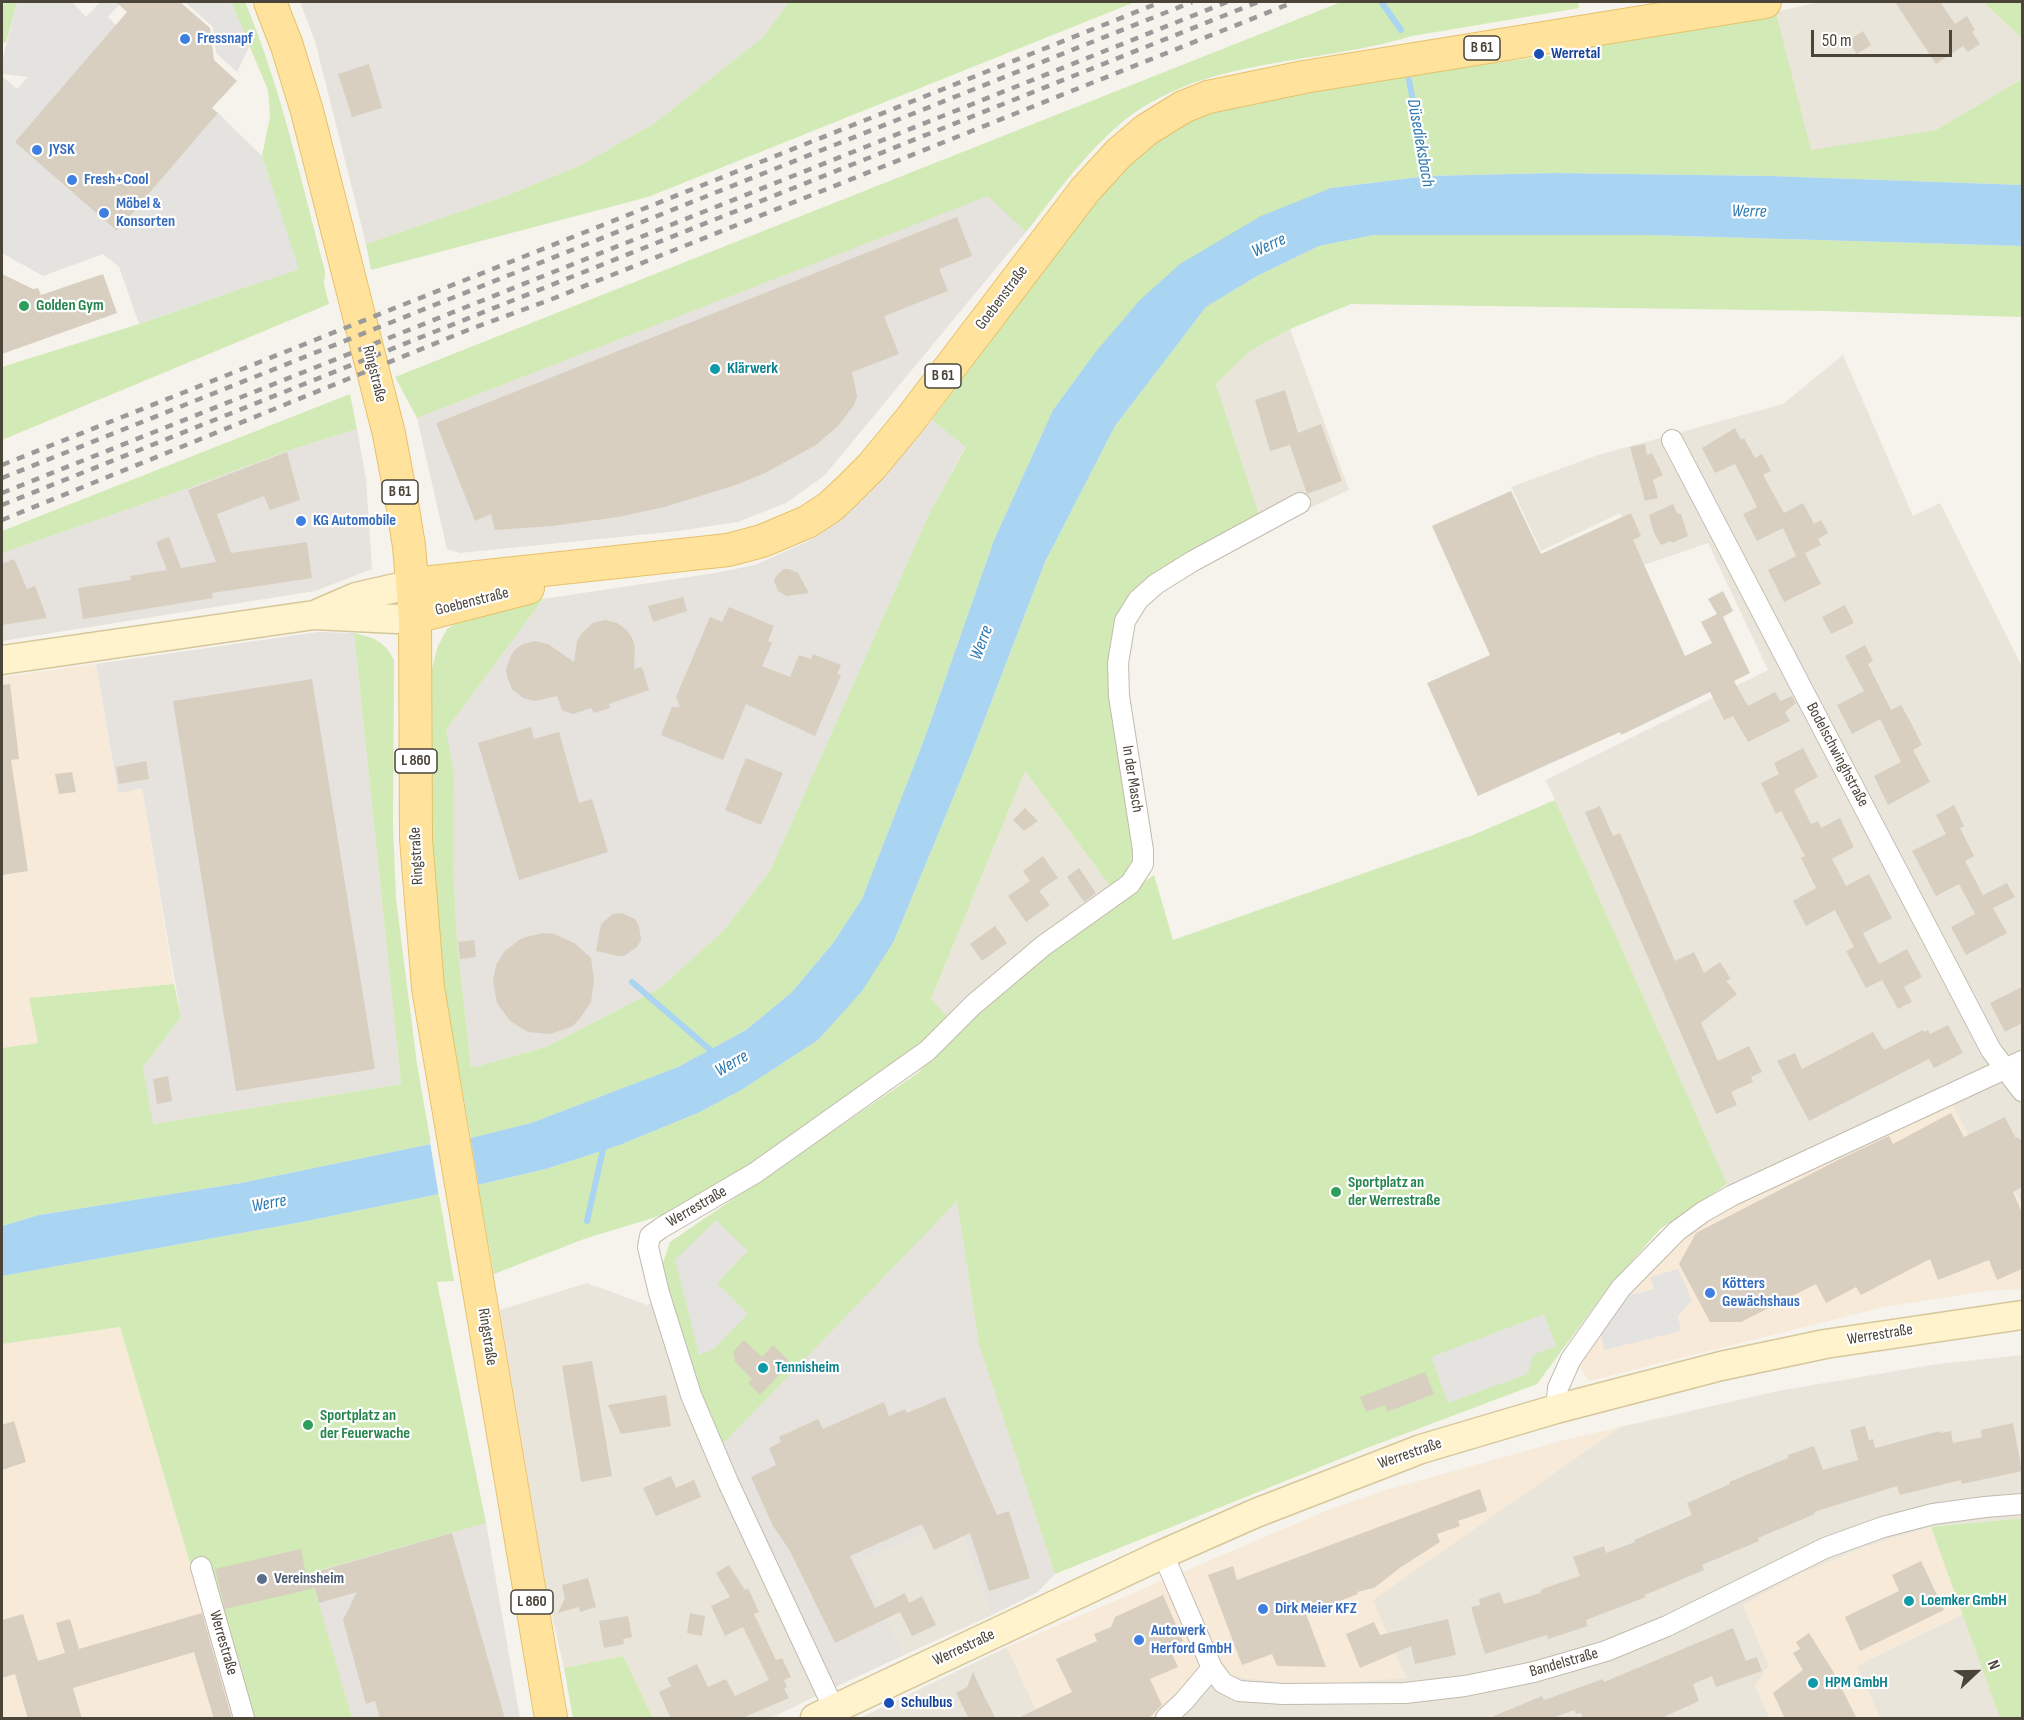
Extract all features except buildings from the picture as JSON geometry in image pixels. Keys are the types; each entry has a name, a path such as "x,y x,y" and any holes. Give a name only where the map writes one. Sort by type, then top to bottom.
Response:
{"main road":[{"name":"Ringstraße","path":"270,2 287,46 307,111 389,434 404,512 416,616 416,838 428,988 551,1719"},
{"name":"Goebenstraße","path":"314,615 356,597 413,584 728,550 762,541 807,522 830,507 872,466 910,420 1085,190 1119,153 1163,118 1208,97 1240,88 1765,2"},
{"name":"Goebenstraße","path":"2,660 314,615 384,619 416,616 628,562"},
{"name":"Werrestraße","path":"825,1714 1163,1554 1256,1513 1379,1465 1463,1436 1721,1366 1825,1344 2022,1315"}],"street":[{"name":"Bodelschwinghstraße","path":"1672,440 1986,1040 2013,1065 2022,1091"},
{"name":"In der Masch","path":"927,1051 973,1005 1043,946 1130,884 1139,873 1143,864 1143,850 1119,696 1118,663 1125,621 1138,600 1156,584 1193,561 1300,502"},
{"name":"Werrestraße","path":"825,1714 691,1395 658,1293 648,1247 650,1236 661,1228 755,1173 927,1051"},
{"path":"1556,1409 1558,1388 1571,1359 1621,1288 1677,1231 1703,1212 1731,1196 2013,1065"},
{"name":"Bandelstraße","path":"1163,1554 1212,1668 1223,1683 1239,1691 1283,1694 1405,1693 1466,1686 1534,1672 1606,1651 1667,1626 1825,1548 1883,1527 1933,1514 2022,1504"},
{"name":"Werrestraße","path":"201,1567 244,1719"},
{"path":"1166,1719 1212,1668"}],"shaded area":[{"path":"17,2 72,2 86,17 100,2 122,2 108,17 116,25 117,231 218,113 262,156 299,269 139,324 119,267 103,254 43,276 2,253 2,76 17,89 28,77 2,74 2,62"},
{"path":"185,2 231,2 250,45 237,72 216,53 213,27"},
{"path":"300,2 789,2 763,37 655,123 581,165 506,196 366,244 315,41"},
{"path":"1819,2 1983,2 2022,38 2022,79 1936,130 1811,151 1776,12"},
{"name":"Klärwerk","path":"989,195 1026,232 824,476 786,503 738,522 678,531 460,553 447,549 417,418"},
{"path":"1290,329 1349,490 1263,529 1216,384 1250,351"},
{"path":"1843,355 1913,516 1940,503 2022,667 2022,1203 2012,1187 1735,1203 1546,780 1768,670 1708,543 1644,565 1620,513 1541,551 1511,487 1598,455 1783,404"},
{"path":"932,420 966,446 930,512 770,871 724,930 660,988 546,1047 471,1068 457,942 446,730 543,599 755,565 811,540 848,513 885,476"},
{"path":"357,429 366,479 372,569 315,591 2,641 2,553 287,451"},
{"path":"318,632 354,633 401,1084 152,1124 143,1067 181,1017 142,788 118,793 96,664"},
{"path":"96,664 117,792 142,788 174,984 29,998 38,1043 2,1048 2,677"},
{"path":"1025,771 1113,890 949,1018 931,999"},
{"path":"1950,1099 1998,1192 2012,1186 2022,1203 2022,1289 1985,1291 1884,1307 1589,1381 1578,1364 1630,1285 1685,1233 1735,1203"},
{"path":"957,1200 979,1345 1055,1574 1038,1592 992,1615 956,1519 859,1562 904,1655 833,1688 722,1445"},
{"path":"716,1220 748,1251 717,1283 748,1314 714,1349 699,1355 675,1260"},
{"path":"1678,1269 1692,1300 1678,1316 1681,1331 1604,1350 1601,1335 1623,1297 1654,1289 1651,1277"},
{"path":"587,1283 647,1305 653,1303 833,1688 771,1718 653,1718 623,1656 564,1668 548,1598 500,1310"},
{"path":"1544,1314 1556,1346 1533,1355 1528,1374 1448,1403 1431,1357"},
{"path":"120,1327 236,1718 2,1718 2,1344"},
{"path":"2022,1355 2022,1518 1931,1527 1865,1547 1800,1574 1743,1605 1769,1666 1755,1686 1770,1718 1153,1718 1198,1678 1225,1667 1406,1678 1372,1600 1620,1427 1783,1390 1938,1364"},
{"path":"1620,1427 1373,1600 1406,1678 1308,1686 1229,1676 1224,1667 1198,1678 1153,1718 1040,1718 1007,1647 1328,1510 1386,1490 1561,1441"},
{"path":"956,1519 992,1615 904,1655 859,1562"},
{"path":"486,1523 520,1718 352,1718 309,1573"},
{"path":"1931,1527 1963,1614 1857,1666 1880,1718 1770,1718 1755,1686 1769,1666 1743,1605 1800,1574 1865,1547"},
{"path":"1963,1614 2000,1718 1880,1718 1856,1666"},
{"path":"1007,1647 1040,1718 860,1718"}],"green space":[{"path":"4,2 17,2 6,43 2,42"},
{"path":"231,2 245,2 269,67 290,135 325,271 324,284 329,304 2,440 2,367 139,324 298,269 262,156 270,117 268,90"},
{"path":"789,2 1135,2 648,197 371,270 366,244 506,196 581,165 655,123 763,37"},
{"path":"1341,2 1578,2 1579,8 1412,36 1374,46 1255,67 1180,88 1145,106 1112,131 1077,167 1026,232 988,196 417,418 395,377"},
{"path":"1983,2 2022,2 2022,38"},
{"path":"1776,12 1811,150 1936,130 2022,79 2022,185 1771,176 1554,173 1428,176 1331,188 1094,354 1053,410 994,540 925,737 862,899 833,943 792,992 746,1030 678,1067 531,1123 471,1138 441,967 433,879 432,669 437,648 447,629 465,617 531,595 543,599 446,730 454,774 453,863 457,942 471,1068 546,1047 660,988 724,930 770,871 930,512 966,447 932,420 1093,203 1128,163 1160,137 1199,117 1243,99 1465,61 1495,63 1578,52 1604,39"},
{"path":"1374,235 1647,235 2022,246 2022,317 1825,311 1351,304 1290,329 1250,351 1216,384 1260,518 1123,616 1137,868 1113,890 1025,771 931,999 949,1018 902,1063 828,1117 682,1209 584,1239 494,1274 478,1185 546,1169 620,1145 700,1112 743,1089 818,1040 894,941 972,752 1045,562 1115,426 1206,307 1257,276 1319,246"},
{"path":"350,394 357,429 287,451 2,553 2,531"},
{"path":"354,633 378,641 394,660 393,824 396,899 417,1064 431,1144 241,1183 39,1215 2,1226 2,1048 38,1043 29,998 174,984 181,1017 143,1067 153,1124 401,1084"},
{"name":"Sportplatz an der Werrestraße","path":"1555,800 1727,1184 1660,1229 1605,1292 1537,1384 1367,1448 1055,1574 979,1345 957,1201 722,1445 699,1390 661,1268 670,1242 918,1073 960,1024 1043,952 1154,875 1173,940 1473,835"},
{"name":"Sportplatz an der Feuerwache","path":"439,1194 454,1281 437,1282 486,1523 310,1573 352,1718 236,1718 120,1327 2,1344 2,1276 297,1223"},
{"path":"2022,1518 2022,1718 2000,1718 1931,1527"},
{"path":"623,1656 653,1718 573,1718 564,1668"}],"water":[{"name":"Werre","path":"1554,173 1771,176 2022,185 2022,246 1647,235 1374,235 1319,246 1257,276 1206,307 1115,426 1045,562 972,752 894,941 862,991 818,1040 743,1089 700,1112 620,1145 546,1169 297,1223 2,1276 2,1226 39,1215 241,1183 471,1138 531,1123 678,1067 746,1030 792,992 833,943 862,899 925,737 994,540 1053,410 1094,354 1139,301 1180,264 1261,216 1331,188 1428,176"}],"pier":[{"path":"470,1135 479,1187 439,1197 430,1142"}],"waterway":[{"name":"Düsedieksbach","path":"1382,3 1401,30"},
{"name":"Düsedieksbach","path":"1409,80 1428,183"},
{"name":"Werre","path":"632,982 715,1054"},
{"path":"587,1221 604,1145"}],"railway":[{"path":"2,465 1161,2"},
{"path":"2,478 1192,2"},
{"path":"2,493 1227,2"},
{"path":"2,505 1258,2"},
{"path":"2,520 468,330 552,299 1294,2"}],"place":[{"name":"Fressnapf","path":"185,39"},
{"name":"Werretal","path":"1539,54"},
{"name":"JYSK","path":"37,150"},
{"name":"Fresh+Cool","path":"72,180"},
{"name":"Möbel & Konsorten","path":"104,213"},
{"name":"Golden Gym","path":"24,306"},
{"name":"Klärwerk","path":"715,369"},
{"name":"KG Automobile","path":"301,521"},
{"name":"Sportplatz an der Werrestraße","path":"1336,1192"},
{"name":"Kötters Gewächshaus","path":"1710,1293"},
{"name":"Tennisheim","path":"763,1368"},
{"name":"Sportplatz an der Feuerwache","path":"308,1425"},
{"name":"Vereinsheim","path":"262,1579"},
{"name":"Loemker GmbH","path":"1909,1601"},
{"name":"Dirk Meier KFZ","path":"1263,1609"},
{"name":"Autowerk Herford GmbH","path":"1139,1640"},
{"name":"HPM GmbH","path":"1813,1683"},
{"name":"Schulbus","path":"889,1703"}]}
